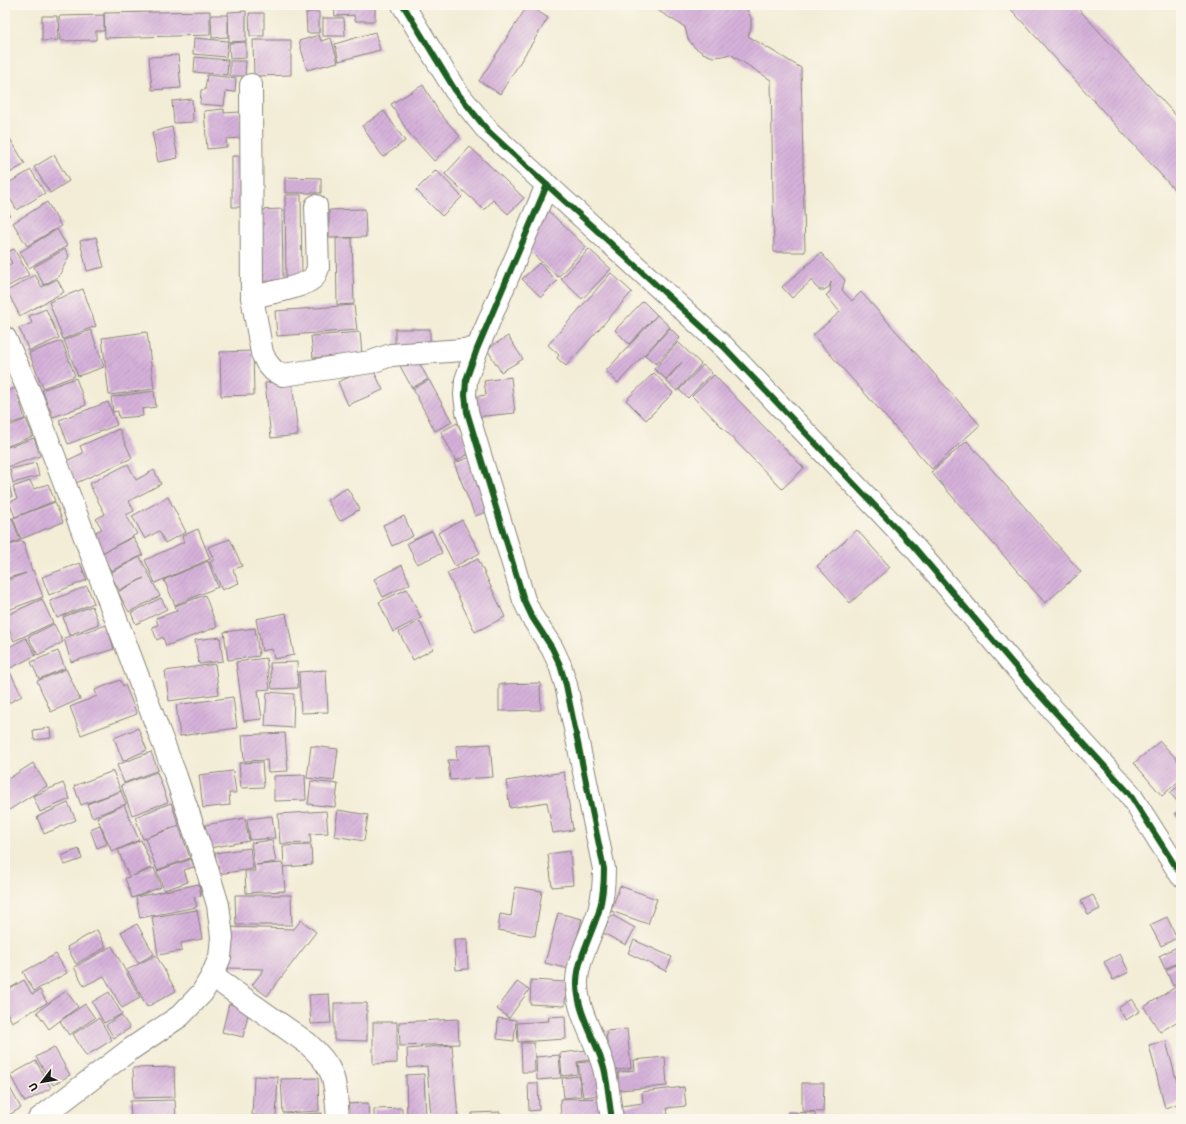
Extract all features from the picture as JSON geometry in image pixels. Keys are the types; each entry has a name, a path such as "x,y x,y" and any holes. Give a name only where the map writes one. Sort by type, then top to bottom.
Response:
{"street":[{"path":"403,5 455,90 488,131 724,347 914,547 1036,691 1129,793 1181,876"},
{"path":"251,85 252,296 262,353 267,363 274,371 283,375 381,358 477,349"},
{"path":"547,184 477,349 466,380 465,395 467,412 524,600 532,617 552,648 560,665 566,685 604,869 604,889 599,911 579,966 577,981 578,995 582,1011 604,1068 612,1119"},
{"path":"252,296 298,286 314,277 318,268 316,206"},
{"path":"5,338 32,398 175,774 218,905 222,937 220,957 212,976 202,993 180,1016 131,1049 39,1119"},
{"path":"212,976 308,1043 321,1055 331,1070 336,1085 338,1119"}],"building":[{"path":"59,5 104,5 104,7 59,8"},
{"path":"113,5 158,5 158,7 113,8"},
{"path":"334,5 375,5 375,21 355,21 354,15 335,16"},
{"path":"528,5 548,18 500,94 479,81"},
{"path":"649,5 745,5 751,18 751,28 748,36 801,68 805,252 774,252 771,80 730,54 713,57 703,53 694,47 688,39 685,27"},
{"path":"1007,5 1075,5 1181,121 1181,197"},
{"path":"210,11 210,35 105,38 104,13"},
{"path":"246,11 246,41 229,42 228,12"},
{"path":"306,12 319,12 319,33 307,33"},
{"path":"249,13 264,13 264,36 250,36"},
{"path":"104,15 104,31 96,31 96,40 60,41 59,16"},
{"path":"211,15 228,15 228,37 212,38"},
{"path":"42,16 57,16 58,40 42,41"},
{"path":"323,18 344,18 345,36 323,36"},
{"path":"375,32 380,50 339,61 335,44"},
{"path":"319,35 321,41 331,38 338,62 307,70 299,41"},
{"path":"194,38 228,41 226,57 193,54"},
{"path":"253,40 291,40 291,75 254,76"},
{"path":"246,42 246,58 230,59 229,43"},
{"path":"178,55 181,88 152,90 149,57"},
{"path":"195,57 228,60 227,75 194,72"},
{"path":"230,61 246,61 245,76 230,76"},
{"path":"207,75 236,78 235,92 226,91 224,106 200,104 201,90 205,90"},
{"path":"423,85 439,112 460,136 434,161 408,132 391,104"},
{"path":"192,99 193,122 174,123 172,101"},
{"path":"224,109 224,113 240,112 242,138 226,139 227,147 207,149 204,111"},
{"path":"384,111 405,141 383,157 362,126"},
{"path":"172,127 178,158 158,162 152,132"},
{"path":"5,130 25,164 5,176"},
{"path":"470,147 524,198 508,214 493,200 484,210 445,174"},
{"path":"54,155 69,181 50,193 34,167"},
{"path":"232,156 247,156 246,207 232,207"},
{"path":"31,170 45,193 17,210 5,190 5,185"},
{"path":"436,170 462,197 442,216 416,190"},
{"path":"285,177 321,178 321,193 285,193"},
{"path":"285,195 301,195 302,279 286,279"},
{"path":"47,202 61,226 27,246 13,223"},
{"path":"542,205 586,247 558,277 524,246"},
{"path":"5,207 10,215 5,218"},
{"path":"282,209 283,282 259,282 258,210"},
{"path":"365,209 366,237 329,238 329,210"},
{"path":"57,229 67,246 29,268 20,252"},
{"path":"96,237 104,267 87,271 80,241"},
{"path":"336,238 352,238 354,304 337,305"},
{"path":"14,249 29,275 5,288 5,267 12,263 6,253"},
{"path":"65,249 69,256 59,276 44,285 34,267"},
{"path":"589,249 611,269 582,299 561,279"},
{"path":"821,253 845,280 842,290 852,301 861,292 980,425 932,469 813,335 840,312 826,295 830,292 831,282 829,287 824,290 820,290 813,283 813,279 792,298 782,287"},
{"path":"539,263 557,281 541,297 522,279"},
{"path":"611,273 632,292 566,366 557,358 559,355 548,345"},
{"path":"35,275 42,287 57,279 64,292 20,316 7,291"},
{"path":"83,289 96,326 63,339 49,302"},
{"path":"643,301 657,315 629,344 615,330"},
{"path":"354,305 357,330 277,336 275,311"},
{"path":"46,309 59,338 29,351 19,328 32,323 29,316"},
{"path":"657,315 670,327 618,383 606,371"},
{"path":"670,328 680,338 656,364 645,355"},
{"path":"395,329 430,329 430,348 395,348"},
{"path":"91,330 104,367 78,376 64,340"},
{"path":"147,332 154,389 109,395 102,338"},
{"path":"360,332 362,354 313,358 311,336"},
{"path":"508,336 523,359 501,372 487,349"},
{"path":"62,341 75,376 43,388 29,353"},
{"path":"678,342 701,364 677,391 666,381 682,362 666,379 654,369"},
{"path":"253,351 254,395 221,396 220,352"},
{"path":"415,355 428,379 412,388 399,364"},
{"path":"703,365 712,373 688,398 679,390"},
{"path":"372,367 383,390 348,405 338,382"},
{"path":"654,373 673,393 646,420 626,400"},
{"path":"714,375 804,468 782,489 692,396"},
{"path":"511,377 515,413 475,417 472,397 486,395 484,381"},
{"path":"76,378 86,405 53,417 42,390"},
{"path":"292,380 298,435 271,438 265,383"},
{"path":"429,380 452,422 435,431 413,389"},
{"path":"16,388 25,419 5,425 5,392"},
{"path":"154,391 156,407 142,409 143,416 119,418 118,411 113,412 111,397"},
{"path":"108,402 117,425 68,444 59,420"},
{"path":"26,419 33,436 5,447 5,428"},
{"path":"457,423 472,452 456,461 441,432"},
{"path":"119,429 132,458 76,483 66,461 83,453 80,446"},
{"path":"34,438 40,456 5,468 5,448"},
{"path":"967,441 1081,572 1045,603 931,472"},
{"path":"471,457 492,510 475,516 454,463"},
{"path":"36,463 39,476 13,483 10,469"},
{"path":"128,464 136,480 154,470 161,484 129,501 134,511 126,515 137,534 102,553 92,534 102,529 96,519 105,514 89,484"},
{"path":"5,468 12,497 5,498"},
{"path":"30,481 34,489 48,484 55,501 15,517 9,502 17,499 13,487"},
{"path":"347,488 360,509 340,521 327,500"},
{"path":"168,497 186,532 165,543 159,531 145,539 132,516"},
{"path":"55,502 63,522 21,539 13,518"},
{"path":"404,516 413,536 392,546 383,525"},
{"path":"12,518 20,540 5,546 5,521"},
{"path":"462,520 480,553 455,566 438,533"},
{"path":"198,529 210,559 155,583 145,560 184,542 182,536"},
{"path":"857,530 890,567 850,603 817,566"},
{"path":"432,531 442,553 417,564 407,543"},
{"path":"133,537 143,555 111,571 102,553"},
{"path":"230,539 242,566 233,570 239,583 222,590 210,562 214,560 208,547"},
{"path":"23,541 32,571 33,570 43,597 5,611 5,581 26,573 5,579 5,546"},
{"path":"140,557 160,596 129,612 118,592 144,578 119,590 110,573"},
{"path":"478,559 505,617 475,632 447,573"},
{"path":"208,561 218,587 175,605 164,580"},
{"path":"80,563 87,580 49,595 42,577"},
{"path":"402,565 410,584 383,597 374,579"},
{"path":"87,586 94,603 57,618 50,601"},
{"path":"407,589 421,618 393,632 379,602"},
{"path":"205,595 217,627 166,646 163,637 157,640 152,627 158,625 156,618 177,611 175,606"},
{"path":"161,598 167,609 136,624 131,613"},
{"path":"42,599 53,623 14,641 5,620 5,616"},
{"path":"92,606 99,624 69,635 63,617"},
{"path":"286,613 294,655 274,659 272,649 262,651 256,619"},
{"path":"420,621 433,649 413,660 399,632"},
{"path":"54,624 63,642 38,655 28,637"},
{"path":"107,625 114,649 71,662 64,638"},
{"path":"255,628 259,656 228,660 224,632"},
{"path":"220,637 223,661 199,664 195,640"},
{"path":"26,638 36,655 5,671 5,649"},
{"path":"58,651 65,668 39,679 31,662"},
{"path":"266,658 270,689 258,690 262,719 244,721 236,662"},
{"path":"297,662 298,688 272,689 270,663"},
{"path":"215,664 219,694 169,701 165,671"},
{"path":"66,669 80,699 51,712 37,681"},
{"path":"326,670 328,712 301,713 299,672"},
{"path":"10,672 22,696 5,705 5,675"},
{"path":"120,680 123,686 125,685 137,714 81,735 70,707 97,696 95,690"},
{"path":"540,683 541,710 499,711 499,684"},
{"path":"267,692 294,694 293,728 265,726"},
{"path":"233,697 237,728 180,736 176,705"},
{"path":"50,728 51,738 34,740 33,730"},
{"path":"138,728 147,750 123,761 114,738"},
{"path":"285,733 288,771 268,772 267,760 244,761 242,735"},
{"path":"1160,741 1181,764 1181,779 1162,796 1134,763"},
{"path":"490,744 493,777 450,780 448,760 457,760 456,746"},
{"path":"311,746 338,749 334,781 307,778"},
{"path":"151,752 158,770 124,783 117,765"},
{"path":"262,762 264,787 241,788 239,763"},
{"path":"33,763 47,786 9,810 5,804 5,781"},
{"path":"113,771 121,791 81,805 74,786"},
{"path":"233,771 236,793 229,793 230,805 203,808 199,775"},
{"path":"157,772 168,802 132,815 121,785"},
{"path":"564,772 573,830 553,833 547,802 510,808 506,781"},
{"path":"305,775 306,800 274,801 274,776"},
{"path":"311,781 338,784 335,807 308,804"},
{"path":"63,783 70,799 40,812 33,796"},
{"path":"1181,784 1181,806 1170,793"},
{"path":"121,791 126,804 92,817 87,804"},
{"path":"68,803 76,820 44,834 37,817"},
{"path":"171,803 179,825 143,839 135,817"},
{"path":"124,805 139,840 112,852 97,817"},
{"path":"338,810 368,815 364,841 334,836"},
{"path":"1181,810 1181,823 1175,813"},
{"path":"326,811 328,833 310,834 311,843 280,844 278,814"},
{"path":"272,816 275,838 250,840 247,819"},
{"path":"245,818 249,841 209,848 205,825"},
{"path":"100,825 107,844 97,848 90,829"},
{"path":"179,826 190,858 157,870 145,838"},
{"path":"141,840 152,867 133,876 154,868 161,887 132,898 125,878 129,877 118,850"},
{"path":"272,840 276,862 256,865 283,863 285,891 246,893 245,871 255,871 251,843"},
{"path":"311,845 312,865 284,867 283,846"},
{"path":"250,848 253,869 218,874 215,853"},
{"path":"79,849 82,859 65,865 61,856"},
{"path":"570,851 573,885 552,887 548,854"},
{"path":"191,859 194,867 184,870 188,882 164,890 157,871"},
{"path":"199,884 201,896 194,897 197,907 140,918 136,897"},
{"path":"620,886 657,899 648,924 611,911"},
{"path":"515,887 542,891 535,936 498,930 500,914 511,916"},
{"path":"235,895 291,895 292,925 236,925"},
{"path":"1093,895 1100,909 1088,915 1081,901"},
{"path":"197,910 202,939 181,943 182,951 158,955 152,917"},
{"path":"558,913 582,919 569,969 545,963"},
{"path":"612,915 635,928 626,945 603,933"},
{"path":"1167,917 1177,938 1161,946 1150,925"},
{"path":"301,920 316,932 267,996 252,985 264,969 227,968 228,927 294,929"},
{"path":"137,924 154,954 138,963 121,932"},
{"path":"97,930 106,947 76,964 67,947"},
{"path":"454,939 467,939 468,969 456,970"},
{"path":"634,940 672,957 666,971 628,953"},
{"path":"1181,945 1181,961 1165,969 1159,956"},
{"path":"112,946 140,998 122,1008 104,976 84,986 74,967"},
{"path":"56,954 67,973 34,991 23,972"},
{"path":"1120,954 1129,972 1113,980 1104,962"},
{"path":"156,955 176,991 147,1007 127,970"},
{"path":"1181,962 1181,982 1173,986 1166,970"},
{"path":"24,980 32,994 40,990 47,1003 12,1022 5,1009 5,991"},
{"path":"531,980 566,982 565,1006 530,1004"},
{"path":"517,982 529,990 509,1018 497,1009"},
{"path":"1177,986 1181,993 1181,1019 1160,1032 1144,1007"},
{"path":"66,991 78,1007 49,1029 37,1012"},
{"path":"109,992 122,1014 104,1023 92,1002"},
{"path":"329,994 331,1023 311,1024 309,995"},
{"path":"1132,999 1140,1011 1126,1020 1118,1008"},
{"path":"334,1003 367,1003 367,1041 334,1040"},
{"path":"85,1004 95,1018 69,1035 60,1021"},
{"path":"229,1004 249,1009 243,1037 222,1032"},
{"path":"121,1015 130,1028 114,1038 106,1025"},
{"path":"565,1016 566,1039 518,1042 517,1023 549,1021 548,1017"},
{"path":"99,1018 112,1040 86,1056 73,1034"},
{"path":"498,1018 516,1020 514,1041 497,1039"},
{"path":"458,1019 459,1044 400,1046 399,1022"},
{"path":"373,1022 397,1022 397,1063 373,1064"},
{"path":"627,1029 631,1068 610,1071 606,1031"},
{"path":"1166,1041 1181,1103 1165,1108 1149,1045"},
{"path":"521,1043 534,1043 535,1072 522,1072"},
{"path":"452,1045 458,1119 431,1119 427,1066 408,1068 407,1049"},
{"path":"54,1047 70,1075 53,1085 36,1057"},
{"path":"588,1050 589,1060 577,1062 578,1074 562,1076 560,1053"},
{"path":"559,1055 561,1078 537,1080 536,1057"},
{"path":"665,1057 667,1086 619,1090 618,1072 635,1070 634,1060"},
{"path":"36,1061 51,1088 25,1102 10,1075"},
{"path":"596,1061 601,1095 583,1097 578,1063"},
{"path":"174,1067 175,1097 134,1098 133,1068"},
{"path":"424,1074 426,1119 407,1119 406,1075"},
{"path":"254,1076 278,1077 276,1117 252,1115"},
{"path":"579,1076 581,1096 564,1098 562,1078"},
{"path":"318,1078 319,1111 283,1113 281,1079"},
{"path":"528,1083 538,1083 539,1110 529,1111"},
{"path":"802,1083 824,1083 823,1112 802,1111"},
{"path":"684,1087 686,1106 667,1108 668,1115 623,1119 621,1106 643,1103 642,1092"},
{"path":"10,1088 21,1108 5,1117 5,1091"},
{"path":"605,1098 605,1119 561,1118 560,1099"},
{"path":"175,1100 176,1119 131,1119 130,1101"},
{"path":"368,1103 369,1119 346,1119 345,1104"},
{"path":"402,1108 402,1119 374,1119 374,1109"},
{"path":"500,1112 500,1119 472,1119 472,1113"},
{"path":"788,1112 815,1113 815,1119 788,1119"},
{"path":"322,1113 322,1119 281,1119 281,1116"},
{"path":"536,1115 536,1119 511,1119 511,1116"},
{"path":"667,1116 668,1119 648,1119 648,1118"}],"cycle path":[{"path":"403,5 455,90 488,131 724,347 914,547 1036,691 1129,793 1181,875"},
{"path":"547,185 477,349 466,380 465,395 467,412 524,600 532,617 552,648 560,665 566,685 604,869 603,890 600,906 580,964 577,981 583,1015 601,1057 604,1068 612,1119"}]}
